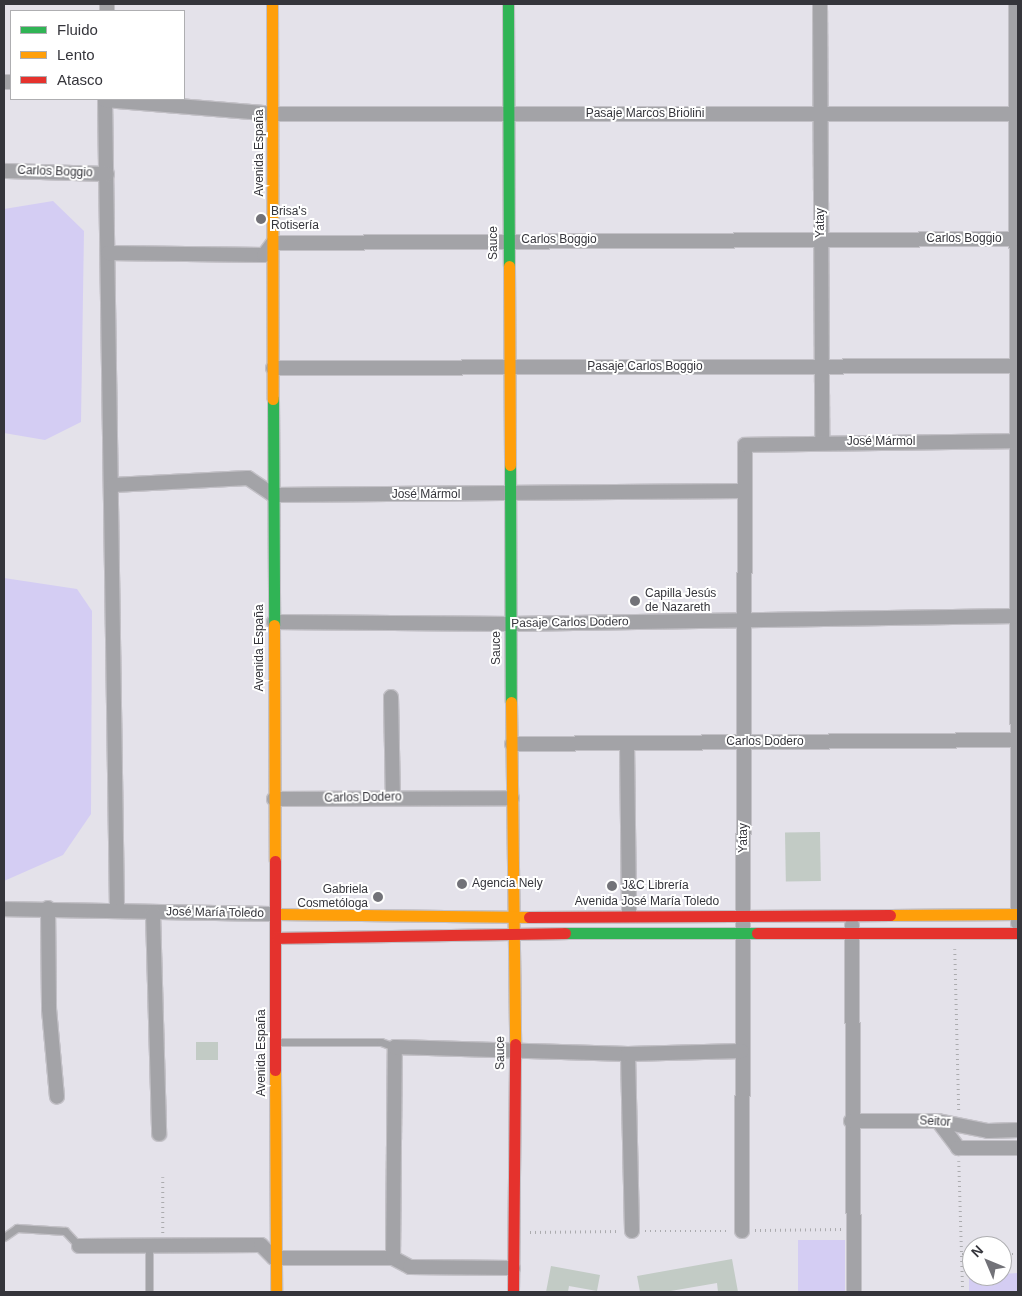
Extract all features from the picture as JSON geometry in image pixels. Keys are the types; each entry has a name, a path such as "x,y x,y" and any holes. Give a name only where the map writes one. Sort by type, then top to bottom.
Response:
{"main road":[{"name":"Avenida España","path":"272,4 275,114 273,495 274,799 277,938 274,1258 276,1292"},
{"name":"Sauce","path":"508,4 512,917 516,933 513,1292"},
{"name":"Avenida José María Toledo","path":"276,914 512,917 1018,914"},
{"path":"277,938 516,933 852,935 1018,933"}],"street":[{"name":"Yatay","path":"820,4 822,442"},
{"path":"1016,4 1018,933"},
{"name":"Pasaje Marcos Briolini","path":"105,100 275,114 1016,114"},
{"path":"105,100 113,485 117,911"},
{"name":"Carlos Boggio","path":"4,171 107,174"},
{"name":"Carlos Boggio","path":"273,242 1016,239"},
{"path":"108,252 264,255 273,242"},
{"name":"Pasaje Carlos Boggio","path":"274,368 1017,366"},
{"name":"José Mármol","path":"744,445 822,442 1018,441"},
{"name":"Yatay","path":"742,1230 744,445"},
{"path":"113,485 248,478 273,495"},
{"name":"José Mármol","path":"273,495 510,495 744,491"},
{"name":"Pasaje Carlos Dodero","path":"274,622 511,624 1016,616"},
{"path":"391,697 393,797"},
{"name":"Carlos Dodero","path":"512,744 1018,740"},
{"path":"627,743 629,915"},
{"name":"Carlos Dodero","path":"274,799 512,798"},
{"path":"48,908 49,1009 57,1097"},
{"name":"José María Toledo","path":"4,909 48,908 153,913 276,914"},
{"path":"153,913 159,1134"},
{"path":"853,914 851,1122 854,1292"},
{"path":"394,1258 395,1048 628,1054 742,1052"},
{"path":"628,1054 632,1231"},
{"path":"938,1120 958,1148 1018,1148"},
{"name":"Seitor","path":"851,1122 938,1120 988,1131 1018,1130"},
{"path":"79,1246 261,1245 274,1258 394,1258 410,1266 513,1268"}],"lane":[{"path":"275,1042 381,1042 395,1048"},
{"path":"4,1236 17,1228 65,1231 79,1246"},
{"path":"149,1292 156,1246"}],"path":[{"path":"156,1246 163,1177"},
{"path":"514,1233 853,1229"}],"shaded area":[{"path":"53,201 84,231 81,422 45,440 4,433 4,209"},
{"path":"4,578 77,589 92,611 91,814 63,855 4,881"},
{"path":"798,1240 845,1240 845,1292 798,1292"},
{"path":"1012,1273 1018,1273 1018,1292 969,1292 969,1286 1012,1286"}],"building":[{"path":"820,832 821,881 786,882 785,833"},
{"path":"196,1042 218,1042 218,1060 196,1060"},
{"path":"732,1259 738,1292 718,1292 717,1283 665,1292 640,1292 637,1276"},
{"path":"551,1266 600,1275 597,1291 569,1286 568,1292 546,1292"}],"traffic: fast":[{"path":"508,4 509,266"},
{"path":"273,399 274,625"},
{"path":"510,465 511,702"},
{"path":"565,933 757,933"}],"traffic: slow":[{"path":"272,4 273,399"},
{"path":"509,266 510,465"},
{"path":"274,625 275,861"},
{"path":"511,702 515,1044"},
{"path":"276,914 529,917"},
{"path":"890,915 1018,914"},
{"path":"275,1070 276,1292"}],"traffic: jam":[{"path":"275,861 275,1070"},
{"path":"529,917 890,915"},
{"path":"277,938 565,933"},
{"path":"757,933 1018,933"},
{"path":"513,1292 515,1044"}],"place":[{"name":"Brisa's Rotisería","path":"261,219"},
{"name":"Capilla Jesús de Nazareth","path":"635,601"},
{"name":"Agencia Nely","path":"462,884"},
{"name":"J&C Librería","path":"612,886"},
{"name":"Gabriela Cosmetóloga","path":"378,897"}]}
